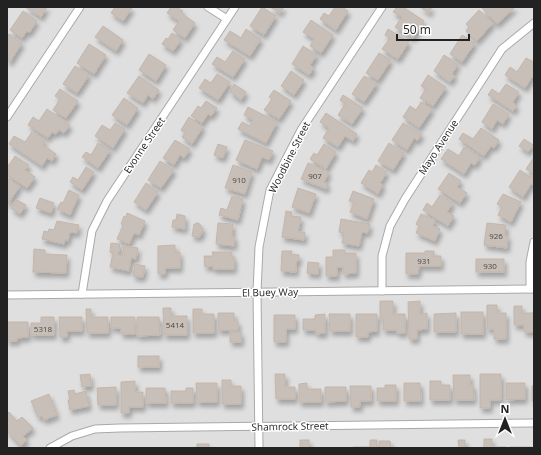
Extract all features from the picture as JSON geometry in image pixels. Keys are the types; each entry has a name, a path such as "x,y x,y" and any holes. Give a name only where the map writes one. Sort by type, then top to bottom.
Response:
{"street":[{"path":"7,117 80,7"},
{"path":"208,7 227,19"},
{"name":"Evonne Street","path":"82,294 92,231 107,201 235,7"},
{"name":"Woodbine Street","path":"259,448 257,292 259,247 270,190 302,130 382,7"},
{"name":"Mayo Avenue","path":"382,291 382,256 390,226 404,199 502,49 534,23"},
{"path":"532,289 530,262 534,242"},
{"name":"El Buey Way","path":"7,295 532,289"},
{"name":"Shamrock Street","path":"50,448 72,436 95,429 534,423"}],"shaded area":[{"path":"7,7 534,7 534,448 7,448"}],"building":[{"path":"25,7 47,7 41,17"},
{"path":"115,7 132,8 123,21 111,13"},
{"path":"171,7 176,7 183,11 181,13 195,23 185,38 173,30 179,21 167,13"},
{"path":"262,7 276,16 264,35 250,26"},
{"path":"270,7 284,7 280,13"},
{"path":"335,7 342,7 348,11 336,30 320,19 324,13 329,16"},
{"path":"397,7 403,7 424,21 413,38 395,27 402,17 393,12"},
{"path":"420,7 432,7 429,13"},
{"path":"515,7 497,24 482,8"},
{"path":"479,10 493,23 477,41 466,31 469,27 466,24"},
{"path":"23,11 37,21 29,33 27,31 22,38 10,30"},
{"path":"311,20 333,35 321,53 310,46 314,39 303,32"},
{"path":"103,26 123,40 116,51 95,37"},
{"path":"246,29 261,39 250,56 224,40 230,31 241,38"},
{"path":"388,29 409,42 398,59 382,49 390,38 385,35"},
{"path":"172,33 181,40 173,51 162,44"},
{"path":"9,34 22,43 10,62 7,60 7,38"},
{"path":"462,35 475,43 462,62 450,54"},
{"path":"89,44 106,55 94,74 77,63"},
{"path":"303,46 317,55 310,65 314,68 309,75 292,64"},
{"path":"233,51 245,59 233,77 212,64 217,57 225,62"},
{"path":"379,53 391,60 378,80 366,73"},
{"path":"149,54 166,65 156,81 139,70"},
{"path":"444,55 458,64 452,74 455,76 450,82 434,71"},
{"path":"526,58 534,62 534,79 532,77 525,88 505,75 510,67 517,72"},
{"path":"75,66 89,75 77,93 63,84"},
{"path":"291,71 304,80 294,95 281,86"},
{"path":"217,74 230,82 218,100 199,88 205,79 211,83"},
{"path":"428,75 446,87 433,106 420,98 426,89 421,86"},
{"path":"139,76 159,90 153,99 148,95 143,103 127,93"},
{"path":"364,76 377,83 364,102 352,94"},
{"path":"234,84 246,92 241,100 230,92"},
{"path":"506,84 519,92 513,102 517,106 513,111 488,95 492,89 499,94"},
{"path":"60,89 78,101 66,118 53,110 60,99 55,96"},
{"path":"274,90 291,101 279,119 264,110 272,99 269,97"},
{"path":"343,95 363,108 352,124 338,115 345,104 340,100"},
{"path":"124,98 138,108 127,125 112,115"},
{"path":"206,101 217,108 211,116 208,114 202,123 191,116 198,106 201,108"},
{"path":"421,102 432,109 419,128 403,117 410,106 416,110"},
{"path":"493,104 509,114 503,124 497,120 492,129 482,122"},
{"path":"248,107 277,122 266,143 238,129 242,122 250,126 253,120 244,115"},
{"path":"47,109 70,125 64,133 59,130 56,134 52,132 48,138 28,125 33,117 39,121"},
{"path":"326,113 357,134 353,141 345,136 338,147 323,138 329,128 320,122"},
{"path":"189,117 203,127 192,144 182,137 185,133 181,130"},
{"path":"115,123 125,129 113,148 95,136 102,125 110,130"},
{"path":"403,123 422,134 417,141 414,138 407,150 392,140"},
{"path":"481,128 499,140 494,148 491,146 484,156 459,139 463,133 473,139"},
{"path":"32,132 45,141 43,145 56,154 52,161 47,158 42,166 9,144 14,136 25,142"},
{"path":"524,139 533,145 528,152 519,146"},
{"path":"175,140 190,149 184,158 180,155 174,165 163,158"},
{"path":"245,140 273,151 269,160 262,157 257,169 236,160"},
{"path":"98,143 110,150 98,168 82,157 86,152 91,155"},
{"path":"389,143 404,153 393,170 378,161"},
{"path":"218,144 227,147 223,158 214,155"},
{"path":"324,144 336,152 326,169 310,159 314,153 317,155"},
{"path":"464,147 480,157 475,165 471,163 464,174 441,159 448,149 459,156"},
{"path":"15,156 29,165 25,170 35,177 27,188 7,175 7,164 9,165"},
{"path":"534,157 534,174 526,169"},
{"path":"160,161 174,170 161,188 148,180"},
{"path":"308,163 329,172 324,182 328,184 326,189 301,179"},
{"path":"233,165 252,172 245,194 225,188"},
{"path":"376,165 387,172 380,183 383,185 378,194 361,183 369,170 372,172"},
{"path":"86,167 94,172 82,190 70,182 73,177 78,180"},
{"path":"520,170 530,177 531,175 534,177 534,186 531,184 523,197 509,187"},
{"path":"449,173 461,181 457,187 467,193 460,203 438,189"},
{"path":"7,178 20,186 7,205"},
{"path":"146,183 158,192 146,210 134,202"},
{"path":"298,188 316,194 309,213 292,207"},
{"path":"69,190 79,195 70,215 57,209 61,202 63,203"},
{"path":"353,191 374,199 367,219 350,212 354,202 349,201"},
{"path":"503,194 521,202 511,222 498,215 502,207 497,204"},
{"path":"440,195 453,203 447,212 454,216 448,226 423,210 427,203 432,207"},
{"path":"232,196 243,199 238,220 219,215 221,208 227,210"},
{"path":"40,198 54,203 51,213 36,208"},
{"path":"17,200 26,205 20,214 11,208"},
{"path":"286,211 292,212 291,216 301,217 298,232 305,232 304,240 282,237"},
{"path":"127,213 145,221 139,235 134,233 129,244 117,239 123,225 121,224 124,216 126,217"},
{"path":"177,214 185,216 185,229 172,227 173,220 176,220"},
{"path":"421,214 435,220 433,226 440,229 435,241 416,233 419,226 416,224"},
{"path":"341,219 370,224 368,233 362,232 359,246 342,243 344,233 339,232"},
{"path":"57,221 79,225 77,233 70,232 68,241 65,240 64,244 42,239 44,231 48,232 49,229 54,230"},
{"path":"199,223 201,228 203,228 200,237 192,236 194,224"},
{"path":"218,223 233,224 232,237 235,237 234,246 216,244"},
{"path":"487,223 506,225 505,235 508,236 507,248 484,245"},
{"path":"111,243 120,244 118,255 122,256 124,246 138,248 136,259 131,258 129,271 110,267 113,253 110,252"},
{"path":"175,245 175,252 180,252 180,268 165,268 165,274 158,274 158,246"},
{"path":"34,249 45,250 45,254 67,255 66,273 33,272"},
{"path":"333,250 345,250 345,253 356,253 356,273 343,274 343,267 337,267 337,276 326,276 326,257 333,257"},
{"path":"282,251 292,251 291,254 299,255 299,260 296,263 296,272 281,271"},
{"path":"425,251 434,251 434,256 441,256 441,266 419,266 418,274 406,274 406,253 425,253"},
{"path":"212,252 232,252 232,257 234,257 234,269 213,269 213,266 205,267 204,256 213,256"},
{"path":"476,259 504,259 504,272 476,272"},
{"path":"308,262 319,263 318,274 307,273"},
{"path":"135,264 145,266 143,277 133,276"},
{"path":"380,301 393,301 393,314 405,314 405,333 397,333 397,330 383,330 383,318 380,318"},
{"path":"420,301 420,314 427,313 427,329 417,330 417,339 409,339 408,302"},
{"path":"487,305 497,305 497,313 506,313 506,339 494,339 494,329 487,329"},
{"path":"514,306 522,306 522,313 534,313 534,332 524,332 524,325 514,325"},
{"path":"163,308 171,308 171,316 187,316 187,335 164,335"},
{"path":"86,309 91,309 91,317 108,317 108,333 87,333"},
{"path":"193,309 202,309 202,314 214,314 214,333 193,333"},
{"path":"461,312 483,312 483,334 461,334"},
{"path":"218,313 234,313 234,321 238,321 238,330 218,330"},
{"path":"456,313 456,332 434,332 434,314"},
{"path":"325,314 325,333 316,334 316,330 303,330 303,319 315,319 315,315"},
{"path":"329,314 350,314 350,331 330,331"},
{"path":"356,314 377,314 377,331 368,332 368,337 356,337"},
{"path":"274,315 295,315 295,329 286,329 286,342 274,342"},
{"path":"41,317 54,317 54,335 31,335 31,323 41,323"},
{"path":"59,317 82,317 82,331 67,331 67,337 60,337"},
{"path":"111,317 135,317 135,334 121,334 121,328 111,328"},
{"path":"137,317 159,317 160,335 137,336"},
{"path":"7,322 28,322 28,337 17,338 17,341 7,341"},
{"path":"230,332 241,332 241,342 230,342"},
{"path":"138,356 159,356 159,367 138,367"},
{"path":"90,374 91,386 82,387 80,375"},
{"path":"275,374 285,374 285,387 295,387 295,399 276,399"},
{"path":"480,374 501,374 501,400 490,400 490,408 480,408"},
{"path":"453,375 470,375 470,385 473,385 474,400 454,400"},
{"path":"222,380 231,380 231,386 241,386 241,404 222,404"},
{"path":"135,381 135,392 143,392 143,407 129,407 129,413 121,413 121,382"},
{"path":"430,381 441,381 441,385 450,385 450,400 430,400"},
{"path":"196,383 217,383 217,402 197,402"},
{"path":"307,383 307,389 321,389 321,402 299,402 299,384"},
{"path":"404,383 420,383 421,401 404,401"},
{"path":"506,383 525,383 525,399 506,400"},
{"path":"385,385 396,385 396,401 377,401 377,388 385,388"},
{"path":"350,386 371,386 371,401 360,401 360,407 351,407"},
{"path":"532,386 534,386 534,401 532,401"},
{"path":"116,387 116,405 98,405 97,388"},
{"path":"325,387 346,387 346,401 325,402"},
{"path":"146,388 165,388 166,403 146,403"},
{"path":"186,388 193,388 193,403 171,403 171,391 186,391"},
{"path":"74,390 75,394 86,391 89,406 70,410 68,391"},
{"path":"49,394 57,415 44,420 42,416 38,417 31,401"},
{"path":"9,412 17,421 22,417 33,428 23,436 27,440 21,446 7,431 7,414"},
{"path":"484,439 492,439 492,447 506,448 484,448"},
{"path":"300,440 309,440 309,448 300,448"},
{"path":"370,440 377,440 377,448 353,448 370,447"},
{"path":"458,440 465,440 465,448 459,448"},
{"path":"379,441 390,441 391,448 379,448"},
{"path":"197,444 209,444 209,448 197,448"},
{"path":"532,447 532,448 510,448"}]}
